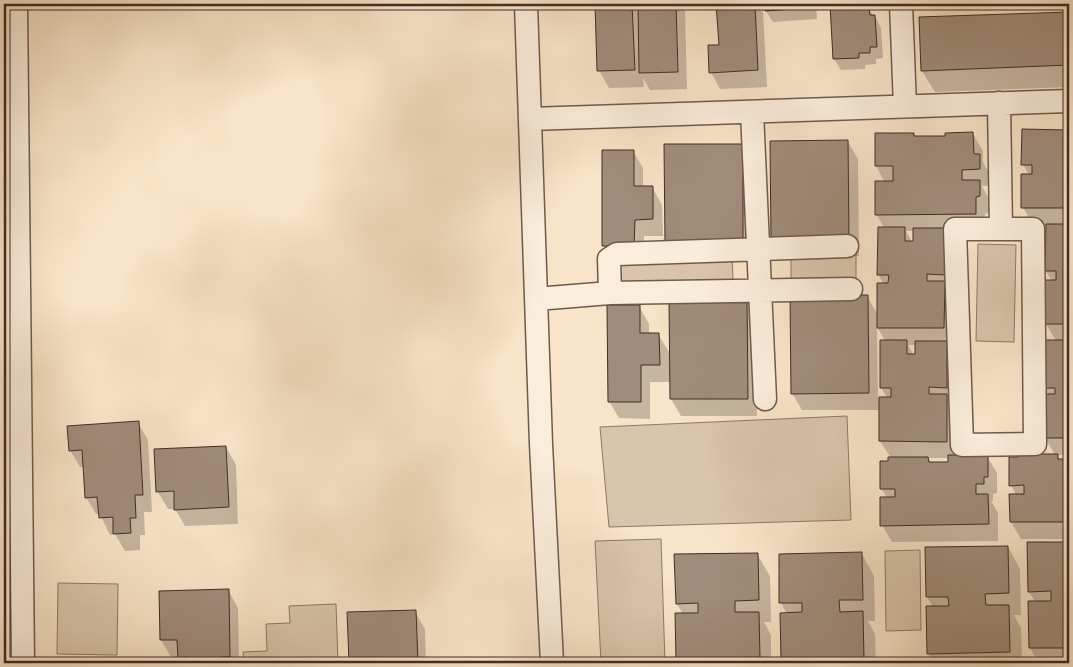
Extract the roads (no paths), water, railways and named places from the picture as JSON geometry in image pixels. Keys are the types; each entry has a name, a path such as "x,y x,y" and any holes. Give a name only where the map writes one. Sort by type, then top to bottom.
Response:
{"street":[{"path":"16,4 23,663"},
{"path":"526,4 541,444 552,663"},
{"path":"900,4 905,106"},
{"path":"530,119 1069,101"},
{"path":"999,103 1001,229"},
{"path":"752,112 766,399"},
{"path":"955,229 1001,229 1033,229 1035,444 962,445 955,229"},
{"path":"610,293 609,259 616,254 846,246"},
{"path":"536,299 610,293 851,289"}]}
